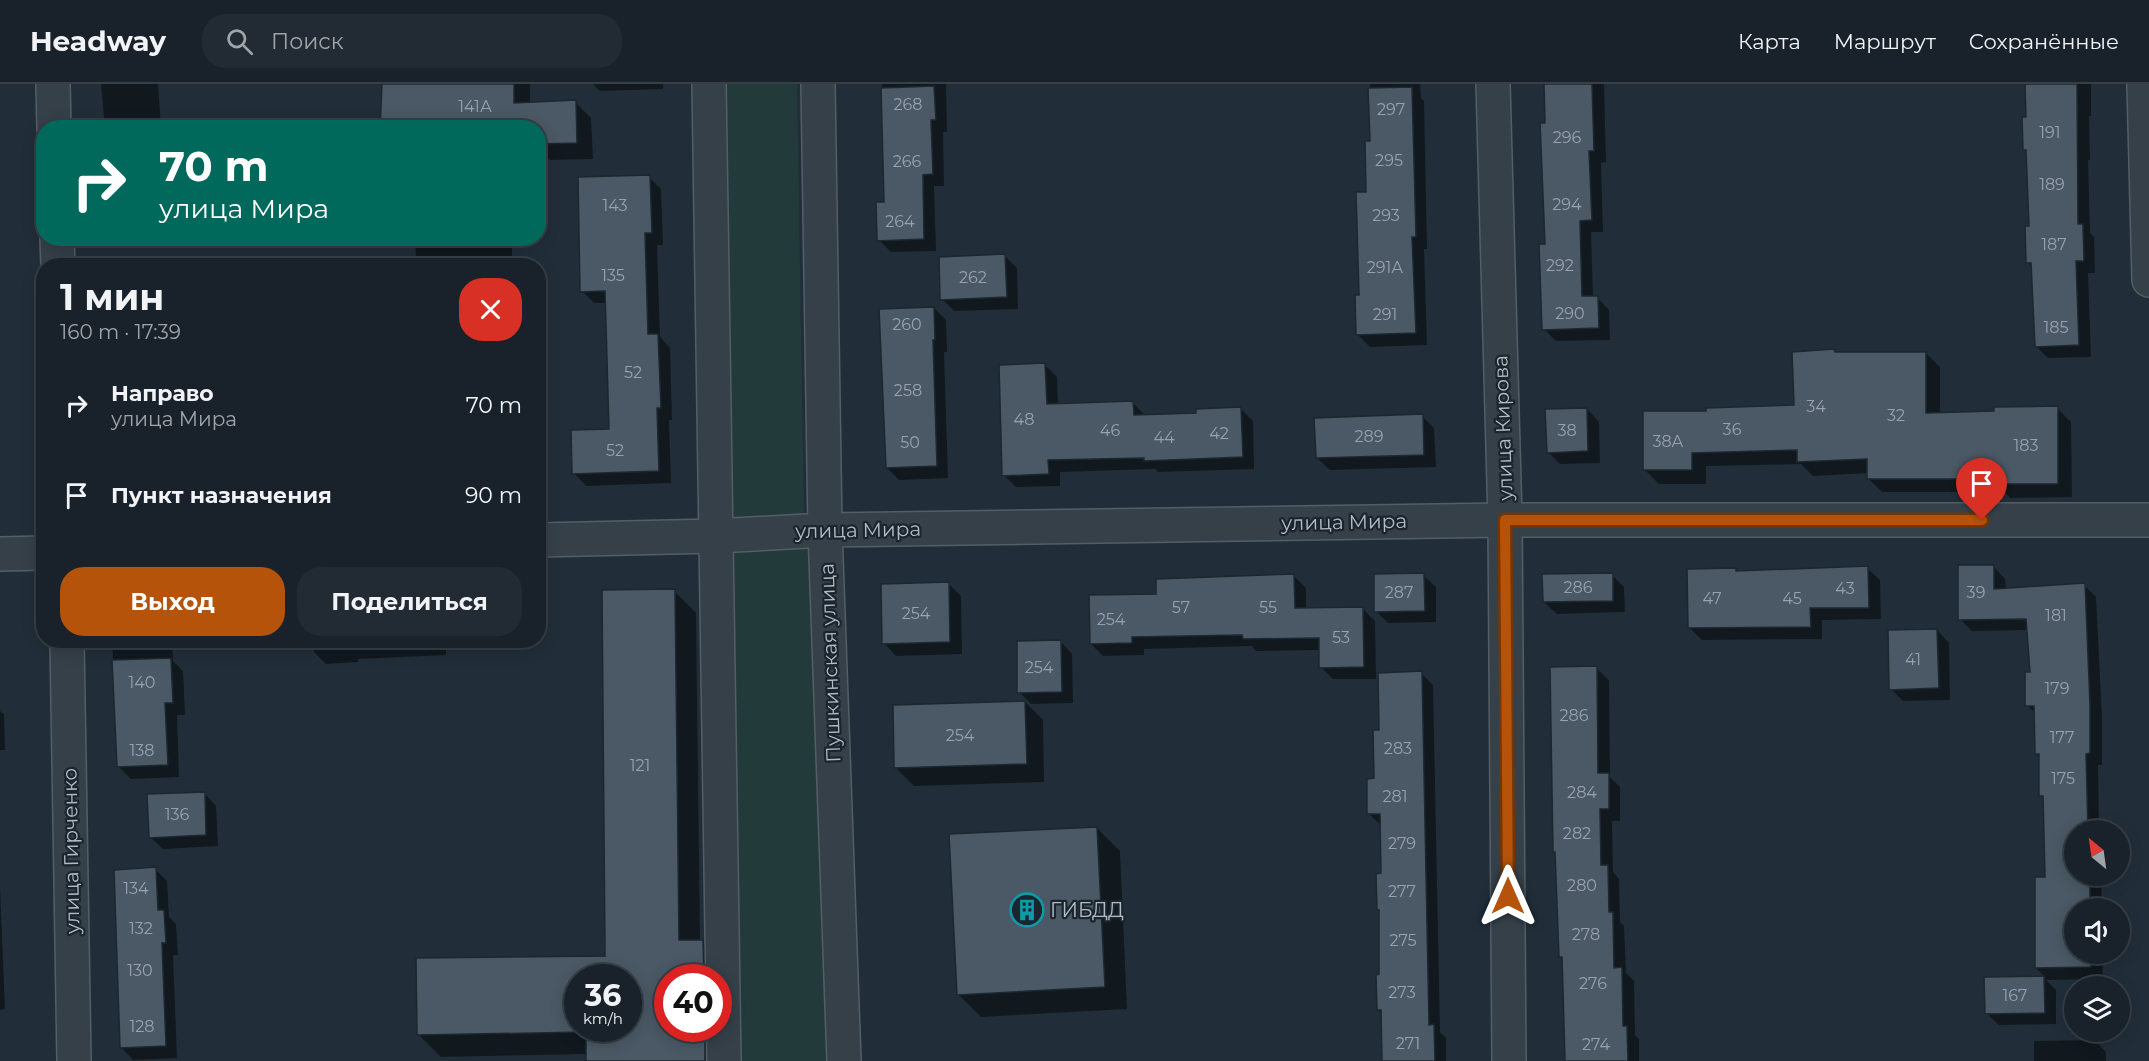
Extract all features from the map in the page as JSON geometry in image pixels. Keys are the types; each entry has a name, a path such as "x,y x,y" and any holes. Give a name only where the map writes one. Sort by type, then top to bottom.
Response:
{"street":[{"path":"53,84 54,120"},
{"path":"709,84 724,1061"},
{"name":"Пушкинская улица","path":"818,84 825,530 844,1061"},
{"name":"улица Кирова","path":"1493,84 1505,520 1509,1061"},
{"path":"2144,84 2149,280"},
{"name":"улица Мира","path":"546,540 716,536 825,530 1505,520 2149,520"},
{"path":"0,554 36,553"},
{"name":"улица Гирченко","path":"68,648 74,1061"}],"green space":[{"path":"725,84 797,84 804,515 732,517"},
{"path":"816,540 832,1061 738,1061 725,545"}],"building":[{"path":"382,84 514,84 514,103 576,100 577,143 546,144 546,120 380,120"},
{"path":"1544,84 1592,84 1594,151 1589,151 1592,220 1580,221 1582,296 1598,296 1599,328 1542,330 1539,244 1545,244 1540,123 1545,123"},
{"path":"2025,84 2077,84 2078,224 2083,224 2084,261 2076,261 2079,345 2035,347 2031,263 2026,263 2025,226 2029,226 2026,150 2023,150 2022,117 2026,117"},
{"path":"934,86 936,120 931,120 933,174 923,175 924,239 877,241 876,202 884,202 881,88"},
{"path":"1412,87 1416,237 1412,237 1416,333 1356,335 1355,295 1359,295 1356,192 1366,192 1365,141 1370,141 1368,88"},
{"path":"650,175 652,233 645,233 648,334 658,334 661,408 657,408 659,471 572,474 571,430 609,429 605,291 580,292 578,177"},
{"path":"1005,254 1007,297 940,300 939,257"},
{"path":"934,307 937,466 886,468 879,309"},
{"path":"1834,349 1835,352 1926,352 1926,413 1994,411 1994,407 2058,406 2058,484 1995,484 1994,479 1867,479 1867,459 1797,462 1797,450 1692,453 1692,470 1643,470 1643,411 1706,411 1706,408 1794,405 1792,352"},
{"path":"1045,363 1047,404 1133,401 1134,415 1196,413 1196,409 1241,407 1243,457 1144,461 1144,458 1048,460 1049,474 1002,476 999,365"},
{"path":"1587,408 1588,451 1547,453 1545,409"},
{"path":"1423,414 1424,455 1316,458 1314,418"},
{"path":"1958,565 1994,565 1994,589 2085,583 2090,705 2090,753 2086,754 2088,820 2064,820 2064,886 2090,886 2090,898 2064,898 2064,964 2091,964 2091,967 2035,968 2035,877 2045,877 2043,796 2039,796 2039,754 2035,754 2034,706 2025,706 2025,672 2030,672 2026,619 1958,620"},
{"path":"1868,566 1869,608 1810,608 1811,627 1688,628 1687,569 1736,568 1736,571"},
{"path":"1424,573 1425,611 1374,612 1374,574"},
{"path":"1613,573 1613,601 1543,602 1542,574"},
{"path":"1294,574 1295,608 1363,607 1364,667 1319,668 1319,638 1243,639 1242,635 1132,637 1132,643 1090,644 1089,595 1156,594 1156,579"},
{"path":"949,582 950,642 882,644 881,584"},
{"path":"675,589 679,940 703,940 704,964 654,964 654,1042 705,1042 705,1061 586,1061 586,1042 642,1042 642,964 564,964 564,1032 417,1035 416,958 605,956 602,590"},
{"path":"1937,629 1939,688 1889,690 1888,630"},
{"path":"1061,640 1062,692 1017,693 1017,641"},
{"path":"171,658 173,703 165,703 168,765 117,767 112,660"},
{"path":"1597,666 1598,773 1609,773 1609,809 1600,809 1601,865 1608,865 1609,912 1613,912 1614,968 1622,967 1623,1026 1627,1026 1628,1061 1565,1061 1562,957 1559,957 1555,852 1553,852 1550,667"},
{"path":"1422,671 1429,1025 1434,1024 1435,1061 1382,1061 1381,1010 1377,1010 1376,975 1379,974 1379,910 1377,910 1376,874 1381,873 1380,814 1367,814 1367,779 1374,778 1373,730 1379,730 1378,673"},
{"path":"1025,701 1027,764 894,768 893,705"},
{"path":"205,792 206,835 149,838 147,794"},
{"name":"ГИБДД","path":"1097,827 1105,987 957,995 949,834"},
{"path":"156,867 158,910 164,910 166,943 162,943 166,1046 120,1048 114,870"},
{"path":"2044,976 2045,1013 1985,1014 1984,977"}],"place":[{"name":"ГИБДД","path":"1027,910"}],"route":[{"path":"1508,896 1505,520 1982,520"}]}
